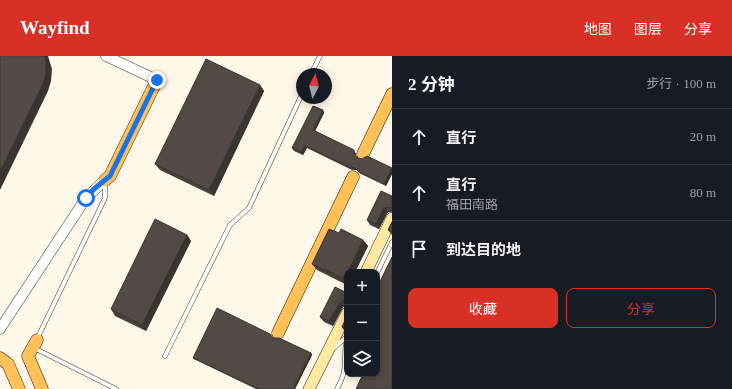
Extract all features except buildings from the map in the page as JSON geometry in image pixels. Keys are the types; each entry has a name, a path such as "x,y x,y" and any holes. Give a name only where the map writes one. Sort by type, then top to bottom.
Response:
{"main road":[{"path":"105,180 110,176 157,80"},
{"path":"364,154 392,94"},
{"path":"278,333 353,176"},
{"path":"367,269 392,218"},
{"path":"309,389 344,319"},
{"path":"37,340 28,356 42,389"},
{"path":"0,358 8,364 19,389"}],"street":[{"path":"106,56 157,80"},
{"path":"0,328 86,198 105,180"}],"lane":[{"path":"314,68 320,56"},
{"path":"165,356 230,225 249,208 297,104"},
{"path":"105,180 105,198 37,340 36,345 38,350 116,389"},
{"path":"379,269 392,242"},
{"path":"326,356 344,340"},
{"path":"337,389 345,370 346,341"}],"route":[{"path":"86,198 94,189 110,176 157,80"}]}
